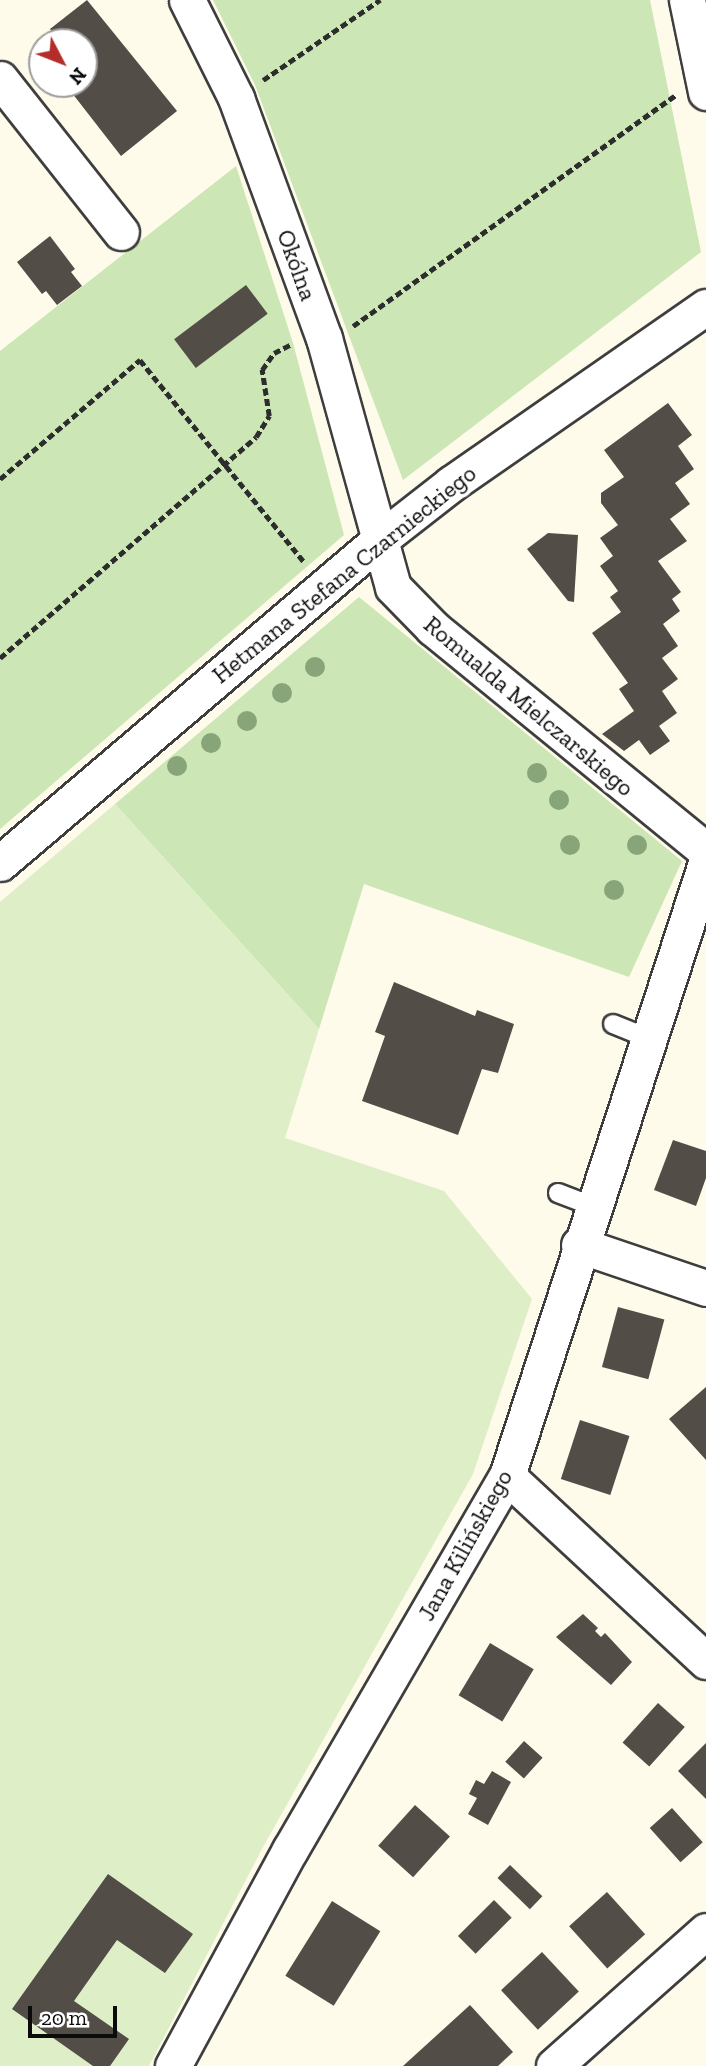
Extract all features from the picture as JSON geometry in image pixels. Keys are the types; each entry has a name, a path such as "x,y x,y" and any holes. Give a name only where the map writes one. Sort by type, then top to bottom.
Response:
{"street":[{"name":"Okólna","path":"187,0 236,98 324,338 378,541"},
{"path":"687,0 706,92"},
{"path":"0,79 121,232"},
{"name":"Hetmana Stefana Czarnieckiego","path":"0,863 378,541 451,484 706,307"},
{"name":"Romualda Mielczarskiego","path":"378,541 393,587 415,611 706,851"},
{"name":"Jana Kilińskiego","path":"177,2058 507,1476 579,1245 706,863"},
{"path":"579,1245 706,1288"},
{"path":"507,1476 706,1661"},
{"path":"554,2066 706,1931"}],"lane":[{"path":"612,1024 648,1038"},
{"path":"558,1193 592,1206"}],"path":[{"path":"255,85 380,0"},
{"path":"346,331 671,97"},
{"path":"0,658 257,437 269,416 262,370 274,353 293,343"},
{"path":"0,479 140,360 308,567"}],"green space":[{"path":"213,0 650,0 701,252 403,480 255,85"},
{"path":"236,166 293,343 344,535 0,829 0,351"},
{"path":"359,597 682,861 629,977 364,884 319,1029 115,804"},
{"path":"115,804 319,1029 285,1138 444,1191 532,1299 473,1474 263,1847 149,2066 0,2066 0,902"}],"building":[{"path":"87,0 177,111 121,156 76,98 98,98 98,28 51,28"},
{"path":"50,236 75,269 71,272 82,286 57,305 46,291 42,294 17,262"},
{"path":"246,285 268,314 196,368 174,339"},
{"path":"668,403 692,435 678,446 694,469 675,483 690,504 670,519 687,541 658,561 681,592 672,599 680,611 663,624 678,646 662,658 678,679 662,691 677,713 659,726 670,741 650,755 639,740 624,751 602,734 634,711 619,689 628,683 592,633 621,612 610,597 618,591 600,566 613,556 600,538 618,525 601,503 601,493 624,477 604,450"},
{"path":"548,533 578,535 574,602 568,601 527,549"},
{"path":"394,982 475,1016 477,1010 514,1024 498,1073 482,1069 458,1135 362,1101 385,1036 375,1032"},
{"path":"673,1140 706,1151 706,1178 696,1206 654,1190"},
{"path":"618,1307 664,1319 648,1379 602,1367"},
{"path":"706,1387 706,1460 669,1419"},
{"path":"580,1420 629,1436 610,1495 561,1479"},
{"path":"583,1614 598,1628 595,1631 601,1637 605,1633 632,1662 611,1685 556,1637"},
{"path":"490,1643 534,1669 502,1722 459,1695"},
{"path":"658,1703 685,1727 649,1766 623,1742"},
{"path":"524,1741 543,1758 524,1779 505,1762"},
{"path":"706,1743 706,1799 678,1771"},
{"path":"492,1771 511,1782 488,1825 468,1814 477,1798 469,1794 476,1780 484,1784"},
{"path":"415,1805 450,1836 413,1877 378,1846"},
{"path":"672,1808 703,1842 680,1862 650,1828"},
{"path":"510,1865 542,1896 530,1909 497,1878"},
{"path":"108,1874 193,1934 165,1973 117,1940 74,2001 129,2039 110,2066 93,2066 12,2009"},
{"path":"607,1892 645,1934 607,1968 569,1926"},
{"path":"494,1900 512,1918 476,1954 458,1936"},
{"path":"332,1901 380,1931 334,2006 285,1976"},
{"path":"542,1952 579,1991 538,2030 501,1990"},
{"path":"470,2005 513,2052 498,2066 403,2066"}]}
